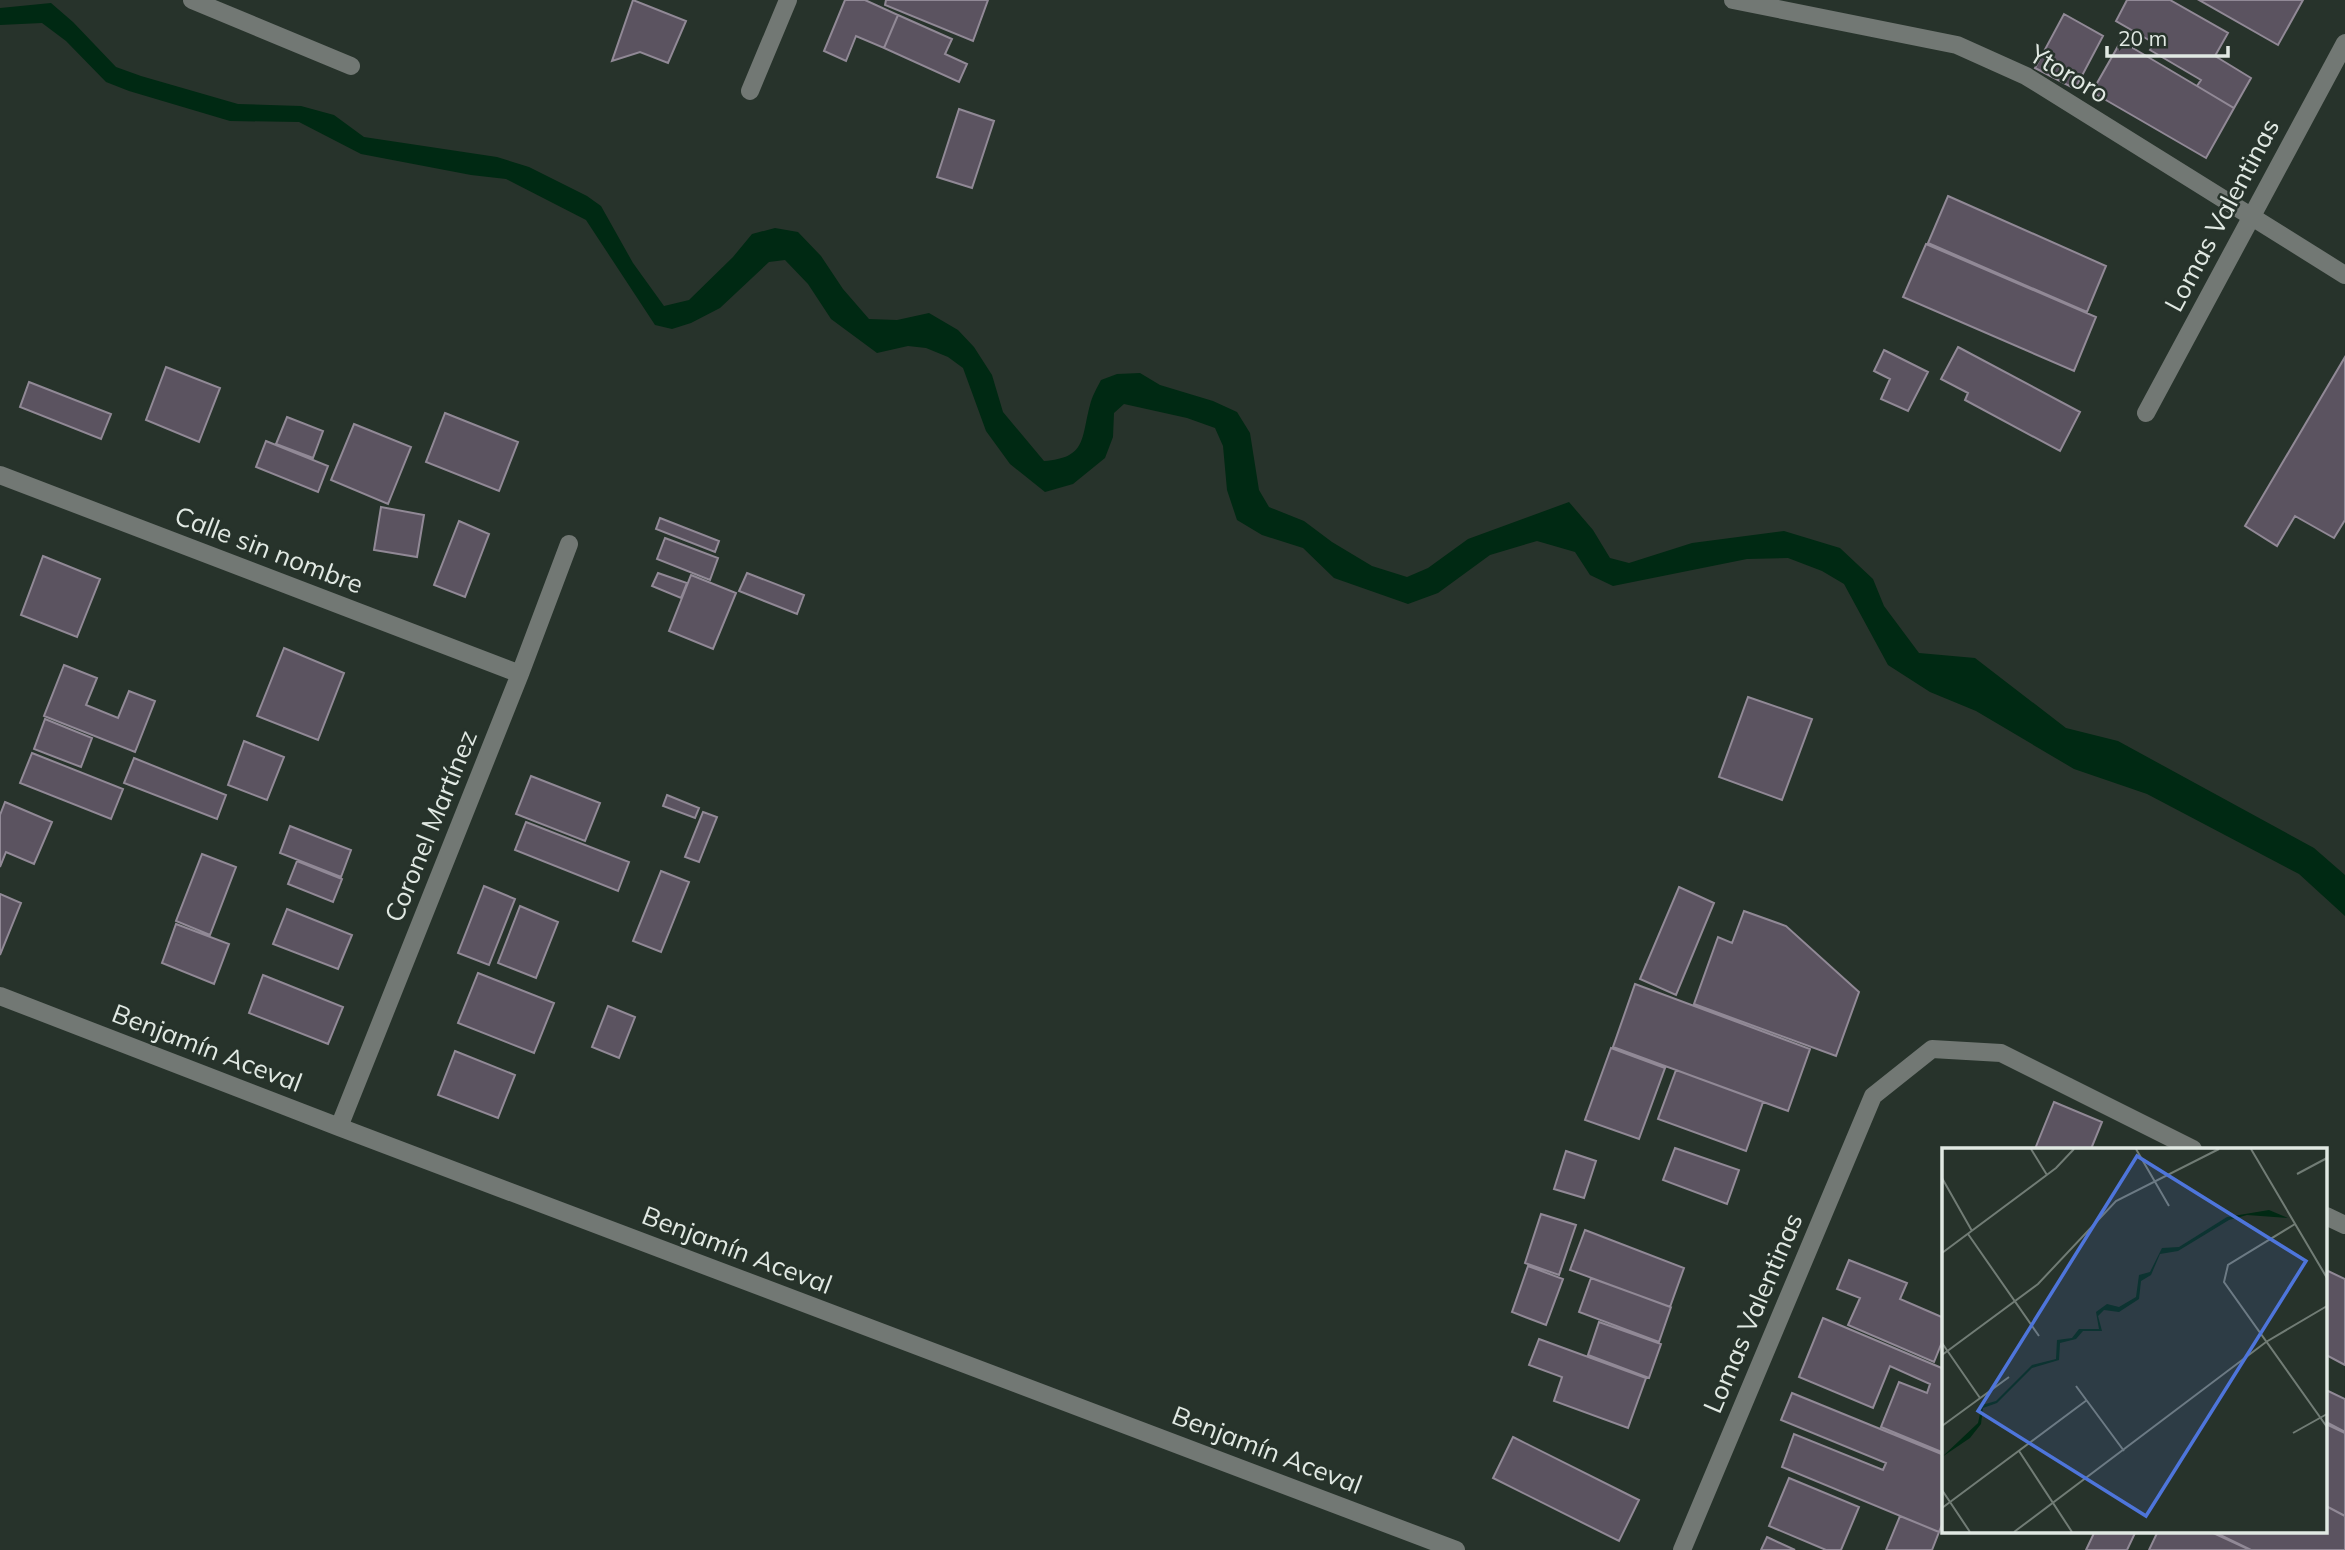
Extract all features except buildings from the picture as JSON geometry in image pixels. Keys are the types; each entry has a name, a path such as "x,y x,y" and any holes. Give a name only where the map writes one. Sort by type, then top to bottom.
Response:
{"street":[{"path":"192,0 351,66"},
{"path":"750,91 788,0"},
{"name":"Ytororo","path":"1733,0 1957,45 2026,76 2345,275"},
{"name":"Lomas Valentinas","path":"2146,413 2345,43"},
{"name":"Calle sin nombre","path":"0,475 520,674"},
{"name":"Coronel Martínez","path":"339,1127 520,674 569,544"},
{"name":"Benjamín Aceval","path":"0,996 1456,1550"},
{"name":"Lomas Valentinas","path":"1682,1550 1873,1096 1932,1049 2001,1053 2191,1148"},
{"path":"2328,1217 2345,1225"}],"shaded area":[{"path":"51,3 116,67 141,76 238,104 301,106 334,115 364,137 497,157 529,167 587,196 601,206 633,263 664,306 689,300 733,257 752,234 775,228 798,232 821,256 843,289 869,319 897,320 929,313 958,330 974,347 992,375 1003,412 1044,461 1068,456 1075,451 1083,436 1091,402 1101,380 1117,374 1140,373 1160,385 1213,401 1237,412 1250,433 1259,490 1269,507 1304,521 1372,566 1407,577 1428,568 1468,539 1569,502 1593,530 1610,558 1629,563 1692,543 1784,531 1840,548 1873,579 1884,606 1919,653 1975,658 2066,728 2118,741 2314,848 2345,875 2345,916 2299,874 2147,794 2074,769 1976,711 1930,692 1888,665 1844,584 1822,571 1788,558 1747,559 1613,586 1590,575 1575,552 1537,541 1490,555 1438,593 1408,604 1334,578 1303,548 1262,535 1237,520 1227,490 1223,446 1215,428 1187,418 1124,404 1114,413 1113,437 1105,458 1073,484 1045,492 1010,464 986,431 963,368 948,357 926,348 908,346 877,353 831,319 808,284 785,260 769,262 720,308 691,323 672,329 655,325 586,220 506,179 361,154 299,122 230,121 129,91 106,82 66,41 42,23 0,25 0,8"}]}
